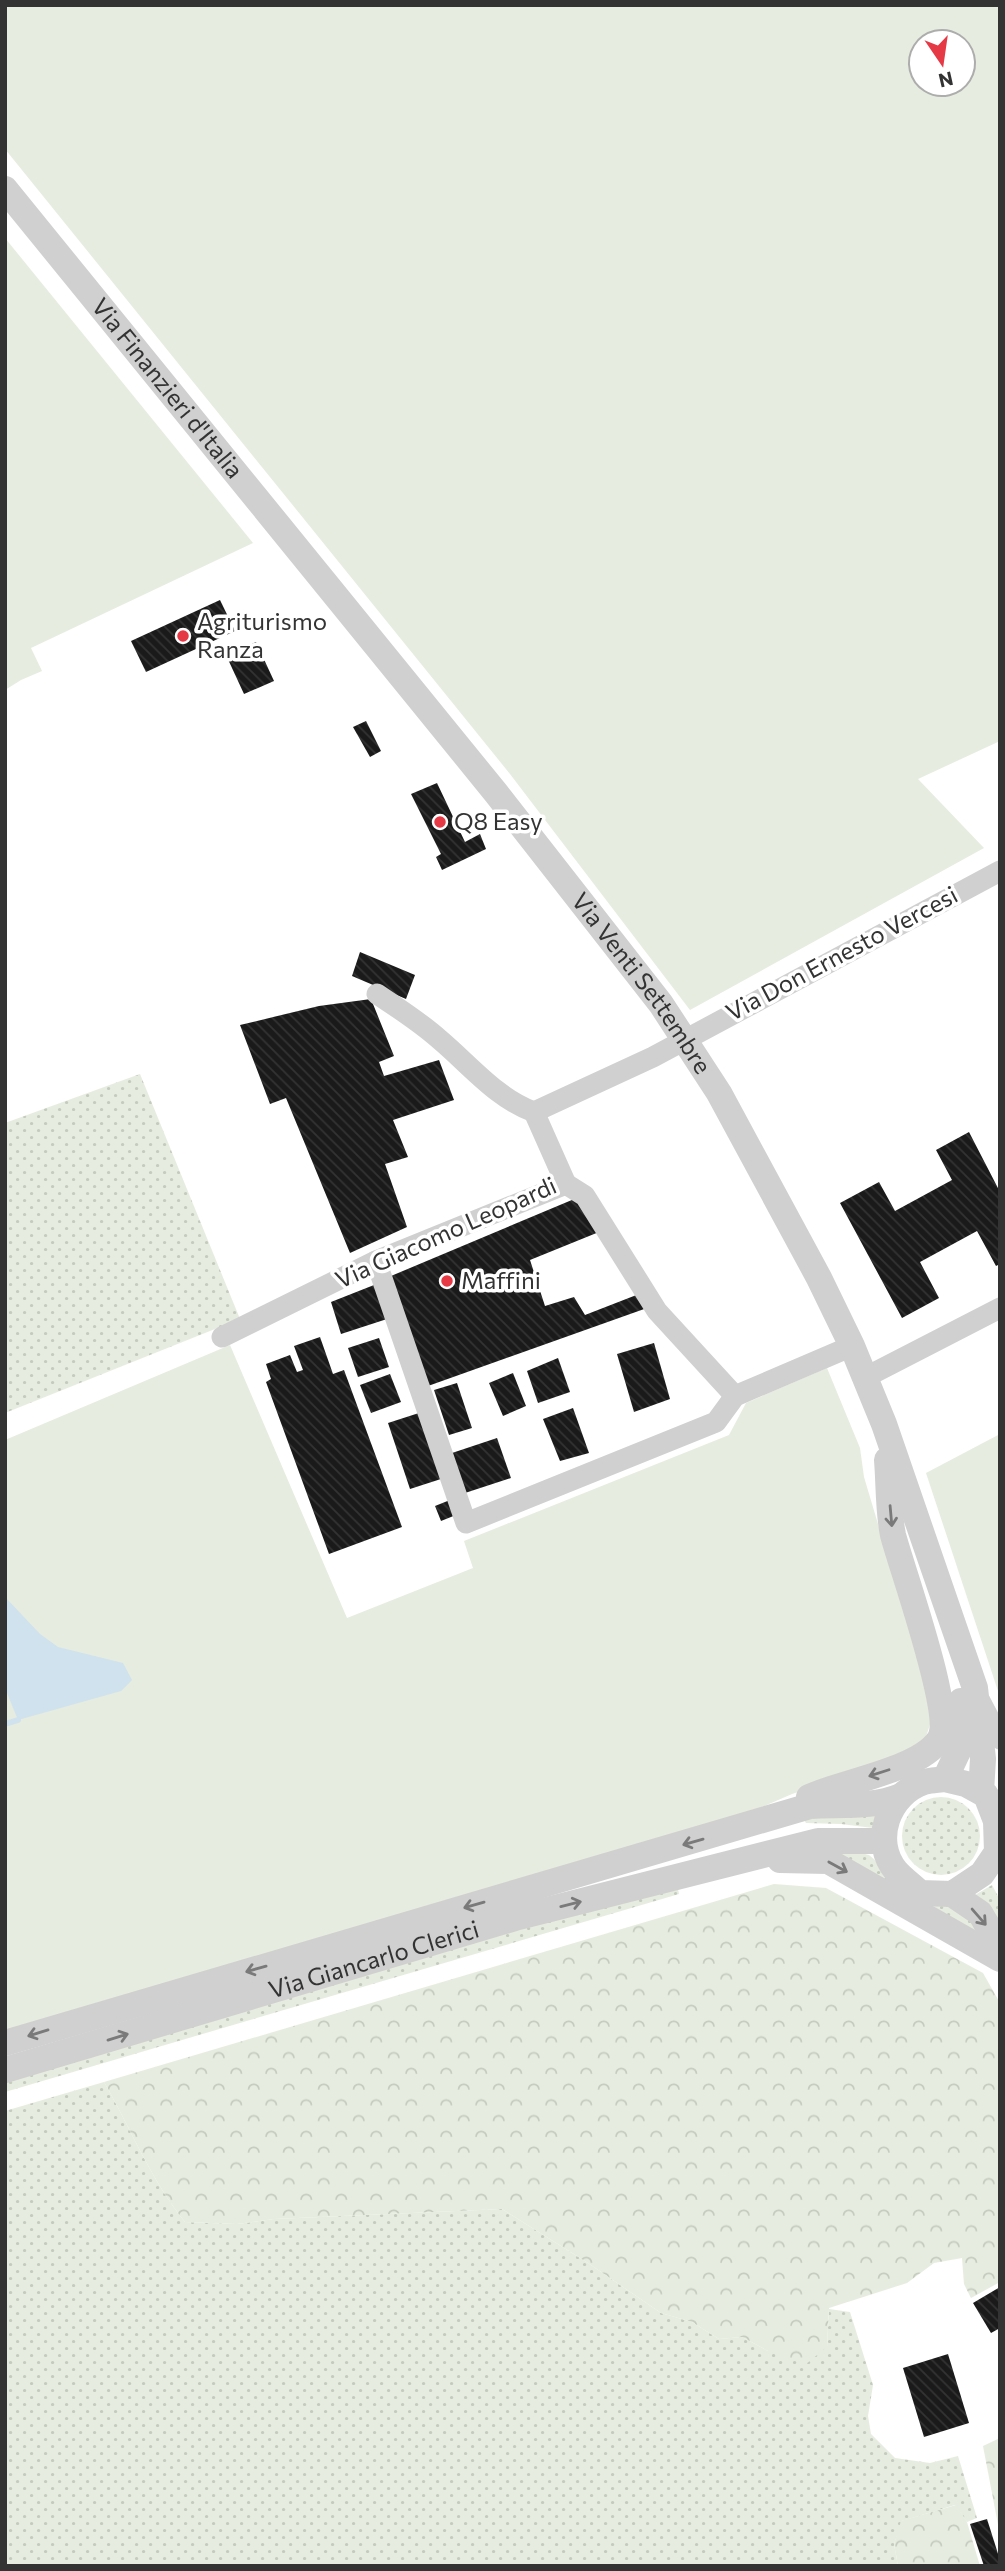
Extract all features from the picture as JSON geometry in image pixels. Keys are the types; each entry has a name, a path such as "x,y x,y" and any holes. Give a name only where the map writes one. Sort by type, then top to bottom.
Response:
{"street":[{"name":"Via Finanzieri d'Italia","path":"5,190 331,588"},
{"name":"Via Venti Settembre","path":"331,588 505,804 685,1038 777,1196 852,1346 884,1424 975,1688 982,1759 989,1792"},
{"name":"Via Don Ernesto Vercesi","path":"685,1038 997,877"},
{"path":"377,994 439,1039 484,1081 521,1108 534,1112 653,1057 685,1038"},
{"name":"Via Giacomo Leopardi","path":"222,1337 376,1261 566,1184 534,1112"},
{"path":"566,1184 585,1196 657,1311 735,1396"},
{"path":"376,1261 466,1523 716,1422 735,1396 852,1346"},
{"path":"866,1377 1000,1308"},
{"name":"Via Venti Settembre","path":"884,1424 892,1531 939,1695 943,1730 938,1741"},
{"name":"Via Venti Settembre","path":"945,1779 962,1743 961,1699 953,1623"},
{"path":"975,1688 1000,1739"},
{"name":"Via Giancarlo Clerici","path":"725,1833 819,1793 904,1765 938,1741"},
{"path":"952,1894 982,1874 998,1859 996,1821 989,1792 945,1779 923,1782 901,1796 886,1818 883,1841 894,1870 920,1893 952,1894 979,1913 1000,1947"},
{"name":"Via Giancarlo Clerici","path":"5,2043 810,1806 873,1804 888,1802 901,1796"},
{"name":"Via Giancarlo Clerici","path":"5,2070 515,1918 818,1841 883,1841"},
{"name":"Via Giancarlo Clerici","path":"746,1859 828,1861 1000,1959"}],"green space":[{"path":"5,5 1000,5 1000,741 918,779 984,848 690,1010 510,774 5,149"},
{"path":"5,238 253,543 31,648 42,671 5,690"},
{"path":"140,1074 240,1319 5,1413 5,1123"},
{"path":"230,1345 347,1618 473,1568 464,1541 729,1435 746,1403 827,1368 860,1448 864,1477 934,1712 924,1743 905,1756 792,1794 718,1826 5,2036 5,1440"},
{"path":"1000,1434 1000,1697 926,1473"},
{"path":"941,1797 956,1800 969,1808 977,1821 980,1836 977,1851 969,1864 956,1872 941,1875 926,1872 913,1864 905,1851 902,1836 905,1821 913,1808 926,1800"},
{"path":"876,1813 873,1828 806,1823 803,1818"},
{"path":"838,1847 869,1855 892,1886 823,1848"},
{"path":"774,1884 826,1888 983,1973 1000,2003 1000,2282 971,2298 964,2284 962,2258 934,2263 907,2283 829,2308 827,2347 806,2364 768,2351 742,2337 719,2339 692,2322 661,2313 502,2209 274,2219 237,2224 185,2222 152,2172 104,2082"},
{"path":"992,1885 1000,1900 1000,1925 970,1898"},
{"path":"678,1889 679,1894 5,2092 5,2074 520,1921"},
{"path":"931,1905 952,1905 995,1944"},
{"path":"104,2082 152,2172 185,2222 237,2224 274,2219 502,2209 661,2313 692,2322 719,2339 742,2337 768,2351 827,2347 829,2309 850,2312 873,2385 868,2416 871,2434 895,2458 930,2463 958,2456 977,2518 967,2522 955,2505 902,2521 894,2544 898,2566 5,2566 5,2111"},
{"path":"1000,2438 1000,2535 983,2446"},
{"path":"956,2505 967,2522 980,2566 898,2566 894,2544 901,2521"}],"water":[{"path":"5,1597 40,1634 58,1647 123,1663 132,1680 121,1691 18,1720 5,1688"}],"building":[{"name":"Agriturismo Ranza","path":"220,600 235,631 146,672 131,641"},
{"path":"256,642 274,681 244,694 226,655"},
{"path":"366,721 381,751 370,757 353,727"},
{"path":"437,783 465,842 480,834 486,849 442,870 436,857 441,854 411,794"},
{"path":"360,952 415,975 406,999 352,976"},
{"path":"371,999 394,1056 379,1062 384,1076 439,1060 454,1100 393,1120 408,1157 385,1164 407,1227 350,1253 286,1098 270,1104 240,1025 319,1006"},
{"path":"969,1132 1000,1192 1000,1264 996,1266 977,1231 920,1262 939,1298 902,1318 840,1203 879,1182 895,1211 952,1180 936,1150"},
{"path":"579,1197 599,1232 530,1260 545,1306 574,1297 585,1315 639,1294 647,1308 428,1386 391,1276"},
{"path":"374,1285 387,1319 341,1334 331,1302"},
{"path":"320,1337 333,1374 344,1370 402,1527 329,1554 266,1382 271,1379 266,1364 290,1355 297,1372 303,1370 294,1346"},
{"path":"379,1338 389,1367 358,1377 348,1348"},
{"path":"654,1343 670,1399 634,1412 617,1354"},
{"path":"558,1358 570,1392 538,1403 527,1371"},
{"path":"513,1373 526,1406 503,1416 489,1383"},
{"path":"390,1374 401,1402 371,1413 360,1385"},
{"path":"457,1383 472,1428 449,1435 434,1390"},
{"path":"573,1408 589,1453 560,1461 543,1419"},
{"path":"422,1412 444,1478 410,1489 388,1423"},
{"path":"497,1438 511,1478 465,1493 452,1453"},
{"path":"450,1500 456,1515 441,1521 435,1506"},
{"path":"1000,2287 1000,2328 991,2333 973,2303"},
{"path":"948,2354 969,2423 924,2437 903,2368"},
{"path":"987,2519 1000,2566 984,2566 970,2524"}],"waterway":[{"path":"5,1724 18,1720"}],"place":[{"name":"Agriturismo Ranza","path":"183,636"},
{"name":"Q8 Easy","path":"440,822"},
{"name":"Maffini","path":"447,1281"}]}
